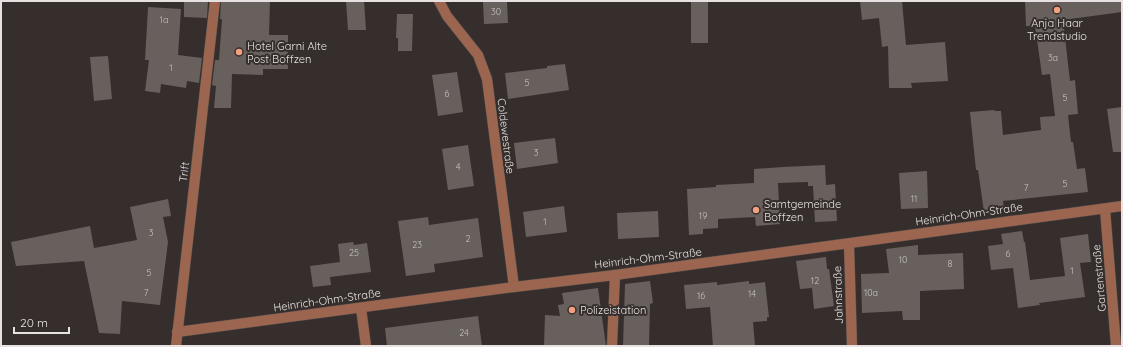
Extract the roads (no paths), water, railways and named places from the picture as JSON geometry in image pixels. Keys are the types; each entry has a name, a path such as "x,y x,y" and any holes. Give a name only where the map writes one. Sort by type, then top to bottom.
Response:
{"street":[{"name":"Trift","path":"176,346 215,1"},
{"name":"Coldewestraße","path":"439,1 447,16 478,55 487,79 514,287"},
{"name":"Heinrich-Ohm-Straße","path":"178,332 849,244 1122,206"},
{"name":"Gartenstraße","path":"1104,208 1116,346"},
{"name":"Jahnstraße","path":"849,244 852,346"},
{"path":"612,346 615,275"},
{"path":"361,308 366,346"}],"place":[{"name":"Anja Haar Trendstudio","path":"1057,10"},
{"name":"Hotel Garni Alte Post Boffzen","path":"239,52"},
{"name":"Samtgemeinde Boffzen","path":"756,210"},
{"name":"Polizeistation","path":"572,310"}]}
